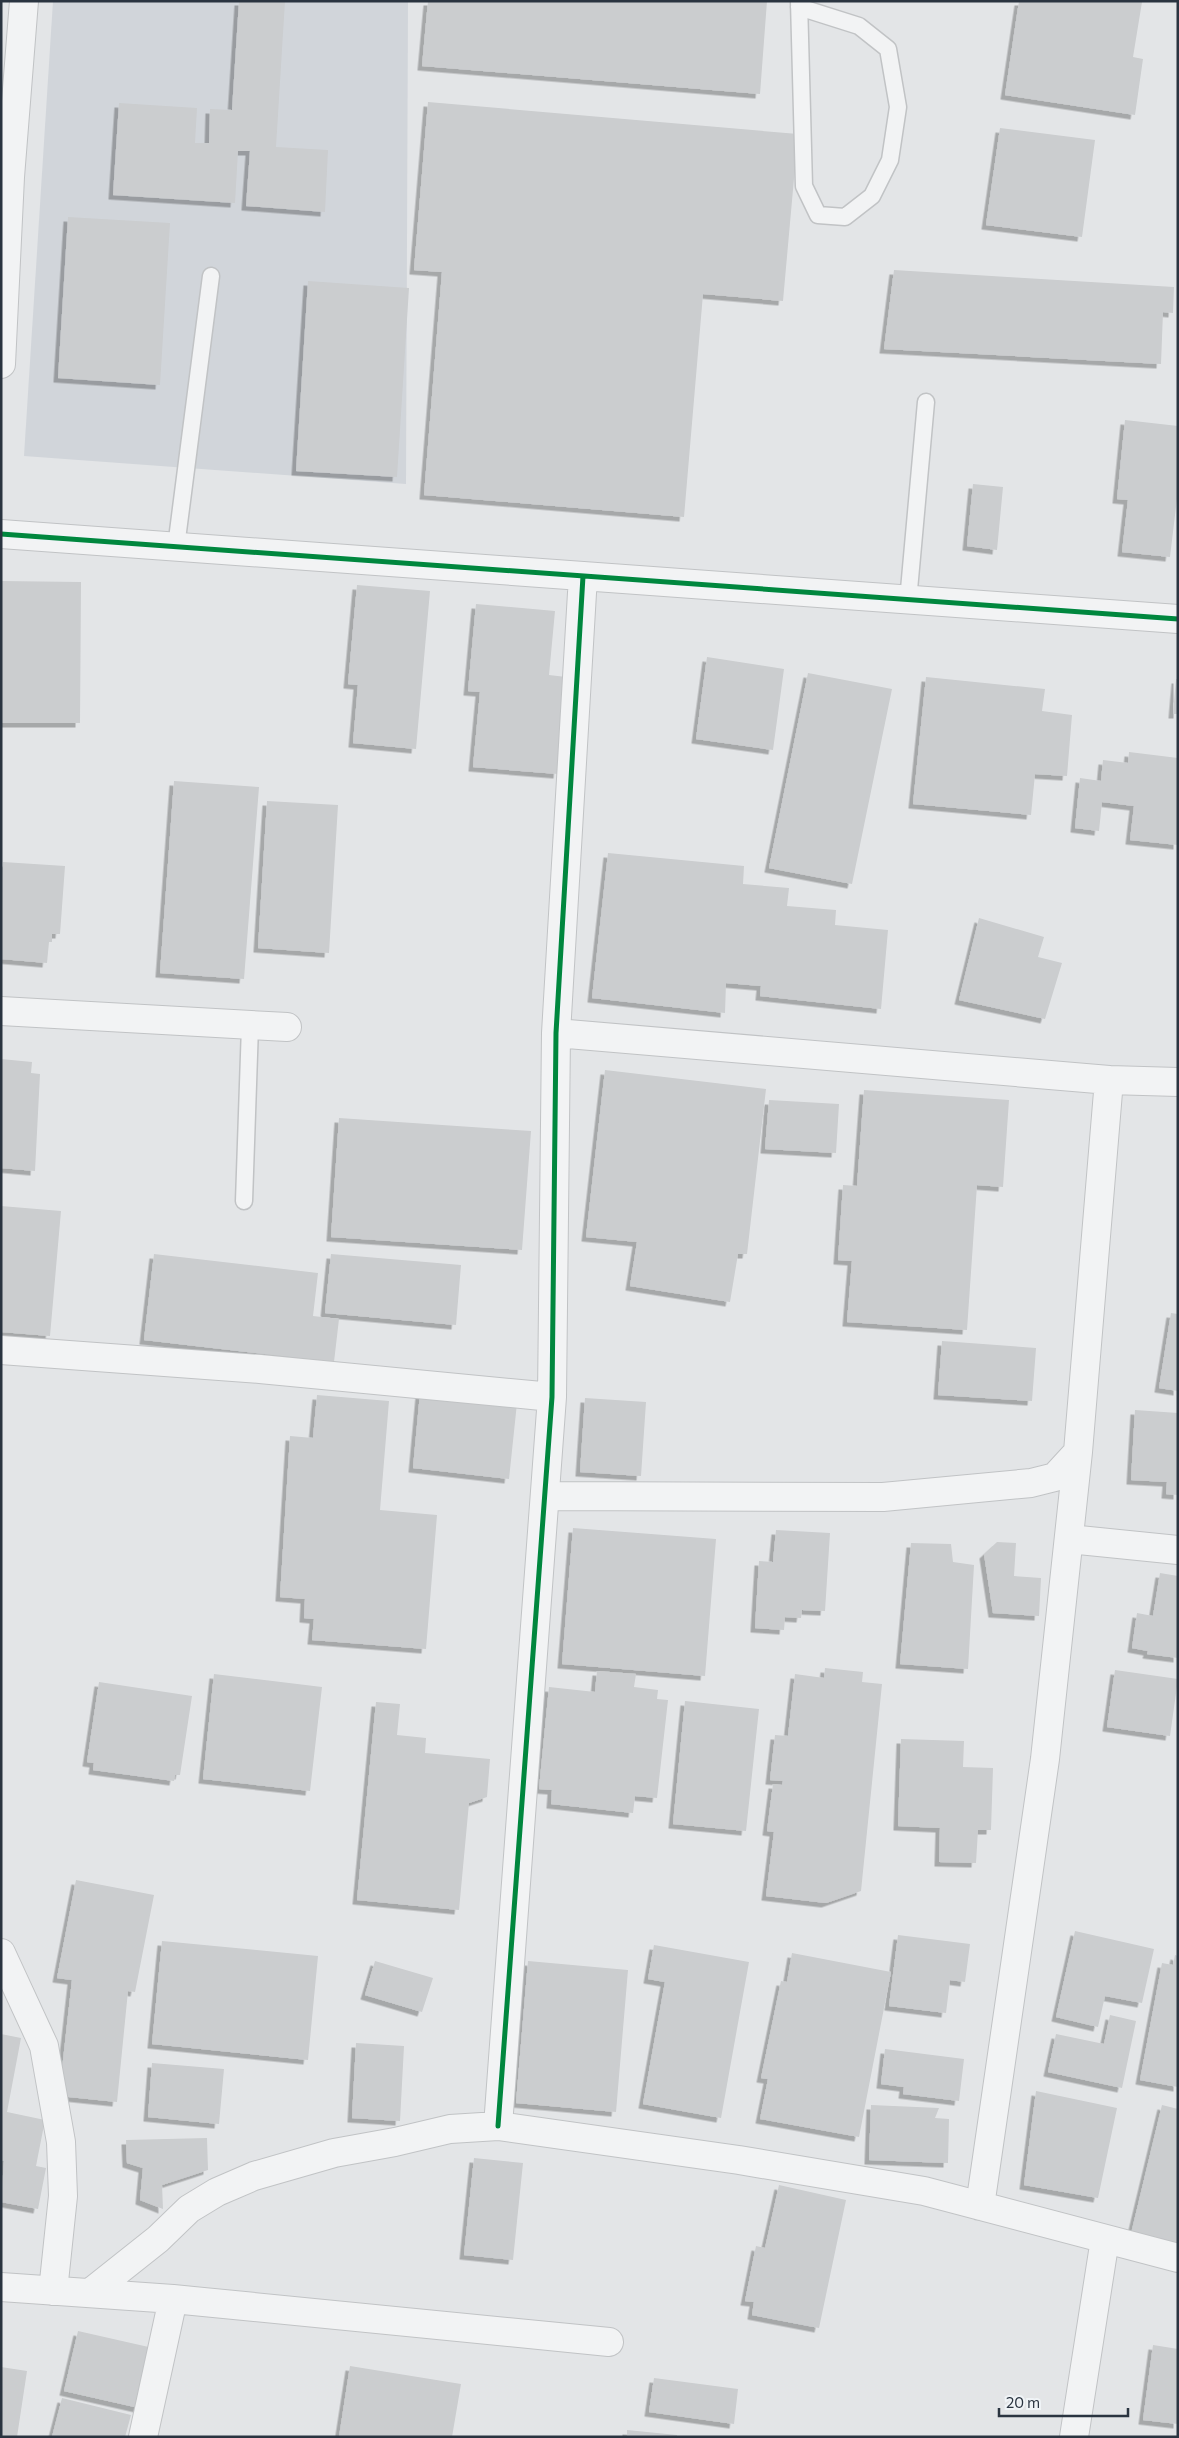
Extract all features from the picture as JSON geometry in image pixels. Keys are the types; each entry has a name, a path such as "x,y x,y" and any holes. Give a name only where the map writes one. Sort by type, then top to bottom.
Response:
{"street":[{"path":"1,364 6,177 24,1"},
{"path":"1,534 1178,619"},
{"path":"498,2126 552,1397 556,1033 583,576"},
{"path":"1,1011 287,1027"},
{"path":"556,1033 1109,1080 1178,1082"},
{"path":"980,2206 1045,1759 1078,1452 1109,1080"},
{"path":"1,1350 260,1369 552,1397"},
{"path":"545,1496 883,1497 1031,1483 1055,1478 1078,1452"},
{"path":"1069,1539 1178,1550"},
{"path":"1,1952 44,2046 62,2142 63,2196 53,2291"},
{"path":"90,2293 158,2239 189,2209 216,2192 254,2176 334,2153 395,2142 450,2129 498,2126 739,2160 924,2191 1178,2258"},
{"path":"1074,2437 1105,2239"},
{"path":"1,2287 173,2299 608,2342"},
{"path":"144,2437 173,2299"}],"lane":[{"path":"799,4 859,26 888,49 898,107 890,160 872,196 845,217 818,215 804,186 799,4"},
{"path":"176,547 211,276"},
{"path":"908,601 926,402"},
{"path":"244,1201 250,1026"}],"shaded area":[{"path":"53,1 408,1 406,484 24,456"}],"building":[{"path":"239,1 285,1 276,147 328,150 325,212 246,206 250,151 238,151 235,203 113,195 119,103 197,108 195,143 209,143 210,109 232,110"},
{"path":"428,1 767,1 760,94 422,66"},
{"path":"1019,1 1142,2 1133,57 1143,59 1135,115 1005,95"},
{"path":"428,102 798,134 783,301 703,294 684,517 424,495 442,272 414,270"},
{"path":"1000,128 1095,140 1082,237 986,225"},
{"path":"68,217 170,223 160,385 58,378"},
{"path":"894,270 1174,287 1173,313 1163,312 1161,364 884,349"},
{"path":"308,281 409,288 397,477 296,471"},
{"path":"1125,420 1178,426 1178,490 1170,557 1122,552 1128,500 1117,499"},
{"path":"973,484 1003,487 997,550 967,546"},
{"path":"1,581 81,582 80,723 1,723"},
{"path":"357,585 430,591 416,749 353,743 358,685 348,684"},
{"path":"476,604 555,611 549,675 566,677 558,774 473,767 480,692 468,691"},
{"path":"707,657 784,669 773,750 696,739"},
{"path":"808,673 892,689 852,884 769,868"},
{"path":"926,677 1045,689 1042,711 1072,715 1067,776 1035,774 1031,815 913,804"},
{"path":"1176,679 1178,679 1178,714 1173,714"},
{"path":"1129,752 1178,758 1178,845 1130,840 1134,806 1102,802 1099,831 1075,828 1080,778 1101,781 1103,760 1128,763"},
{"path":"174,781 259,787 244,979 160,973"},
{"path":"267,801 338,805 329,953 258,948"},
{"path":"608,853 744,866 743,884 789,888 787,906 836,910 835,925 888,930 881,1009 760,996 761,986 726,983 725,1013 592,998"},
{"path":"3,862 65,866 60,934 52,934 52,942 49,942 47,963 1,959"},
{"path":"979,918 1044,937 1038,957 1062,963 1045,1019 959,1000"},
{"path":"1,1059 32,1062 31,1073 40,1074 35,1171 1,1168"},
{"path":"605,1070 766,1089 747,1254 738,1254 730,1302 630,1286 637,1242 586,1237"},
{"path":"864,1090 1009,1100 1003,1187 977,1185 967,1330 847,1322 852,1261 838,1260 843,1185 857,1186"},
{"path":"769,1100 839,1104 836,1153 765,1149"},
{"path":"339,1118 531,1131 522,1250 331,1237"},
{"path":"1,1206 61,1211 50,1336 1,1332"},
{"path":"154,1254 318,1273 313,1316 339,1319 334,1362 144,1340"},
{"path":"331,1254 461,1265 456,1325 325,1313"},
{"path":"1171,1313 1178,1314 1178,1391 1159,1388"},
{"path":"942,1341 1036,1348 1032,1401 938,1395"},
{"path":"420,1393 517,1403 509,1479 413,1468"},
{"path":"317,1395 389,1401 380,1510 437,1515 426,1649 312,1640 314,1619 304,1618 305,1599 280,1597 290,1436 313,1438"},
{"path":"585,1398 646,1402 641,1476 580,1472"},
{"path":"1135,1410 1178,1413 1178,1495 1166,1494 1167,1482 1131,1480"},
{"path":"573,1528 716,1539 705,1676 562,1664"},
{"path":"776,1530 830,1533 825,1611 802,1610 801,1618 785,1617 784,1630 755,1628 759,1561 773,1562"},
{"path":"997,1542 1016,1543 1014,1576 1041,1578 1039,1616 993,1613 984,1554"},
{"path":"911,1543 951,1544 953,1562 974,1565 968,1669 900,1664"},
{"path":"1160,1573 1178,1576 1178,1658 1147,1654 1148,1651 1132,1648 1137,1613 1153,1616"},
{"path":"825,1668 863,1672 862,1682 882,1684 861,1891 826,1903 766,1896 774,1832 767,1831 773,1784 782,1785 783,1781 770,1780 775,1735 788,1736 795,1674 824,1678"},
{"path":"1115,1670 1178,1679 1170,1736 1107,1727"},
{"path":"597,1671 636,1674 634,1687 658,1690 657,1699 668,1700 657,1798 635,1796 633,1813 551,1804 552,1790 539,1789 549,1687 595,1692"},
{"path":"214,1674 322,1687 310,1791 203,1779"},
{"path":"99,1682 192,1696 180,1775 175,1775 174,1781 93,1770 94,1763 87,1762"},
{"path":"685,1701 759,1709 746,1831 673,1824"},
{"path":"376,1702 400,1704 397,1735 426,1738 425,1753 490,1759 487,1797 469,1803 459,1910 357,1900"},
{"path":"901,1739 964,1741 963,1767 993,1768 991,1830 978,1830 976,1863 939,1862 940,1828 898,1826"},
{"path":"76,1880 154,1895 135,1992 128,1991 117,2102 59,2096 72,1980 57,1978"},
{"path":"1075,1931 1154,1949 1142,2003 1105,1996 1098,2027 1056,2017"},
{"path":"898,1935 970,1944 965,1982 950,1980 946,2013 889,2006"},
{"path":"162,1941 318,1956 308,2060 152,2044"},
{"path":"654,1945 749,1962 721,2118 643,2104 665,1982 648,1979"},
{"path":"792,1953 891,1972 859,2137 760,2119 768,2079 761,2078 781,1981 787,1982"},
{"path":"1175,1955 1178,1956 1178,2087 1140,2080 1162,1963 1173,1965"},
{"path":"375,1961 433,1978 422,2012 365,1995"},
{"path":"528,1961 628,1970 616,2112 516,2103"},
{"path":"1110,2015 1136,2021 1122,2088 1048,2072 1056,2034 1104,2044"},
{"path":"1,2034 21,2038 7,2112 45,2120 36,2166 46,2168 38,2209 1,2202 4,2161 1,2160"},
{"path":"356,2043 404,2046 400,2121 352,2118"},
{"path":"885,2049 964,2059 959,2101 903,2094 904,2087 881,2084"},
{"path":"152,2063 224,2069 219,2124 148,2117"},
{"path":"1036,2091 1117,2108 1098,2198 1024,2185"},
{"path":"871,2105 939,2108 935,2118 949,2119 948,2163 869,2160"},
{"path":"1162,2105 1178,2109 1178,2251 1130,2238"},
{"path":"207,2138 208,2170 162,2185 163,2209 140,2200 143,2168 127,2163 126,2140"},
{"path":"474,2158 523,2163 513,2260 464,2255"},
{"path":"779,2185 846,2200 819,2328 752,2315 754,2302 745,2301 756,2246 765,2248"},
{"path":"78,2331 153,2348 139,2408 64,2391"},
{"path":"1153,2345 1178,2349 1178,2424 1143,2420"},
{"path":"350,2366 461,2384 452,2437 339,2437"},
{"path":"1,2367 27,2371 17,2437 1,2437"},
{"path":"654,2378 738,2389 734,2424 649,2412"},
{"path":"62,2398 131,2415 125,2437 52,2437"},
{"path":"627,2430 677,2435 677,2437 627,2437"}],"cycle path":[{"path":"1,534 1178,619"},
{"path":"498,2126 552,1397 556,1033 583,576"}]}
